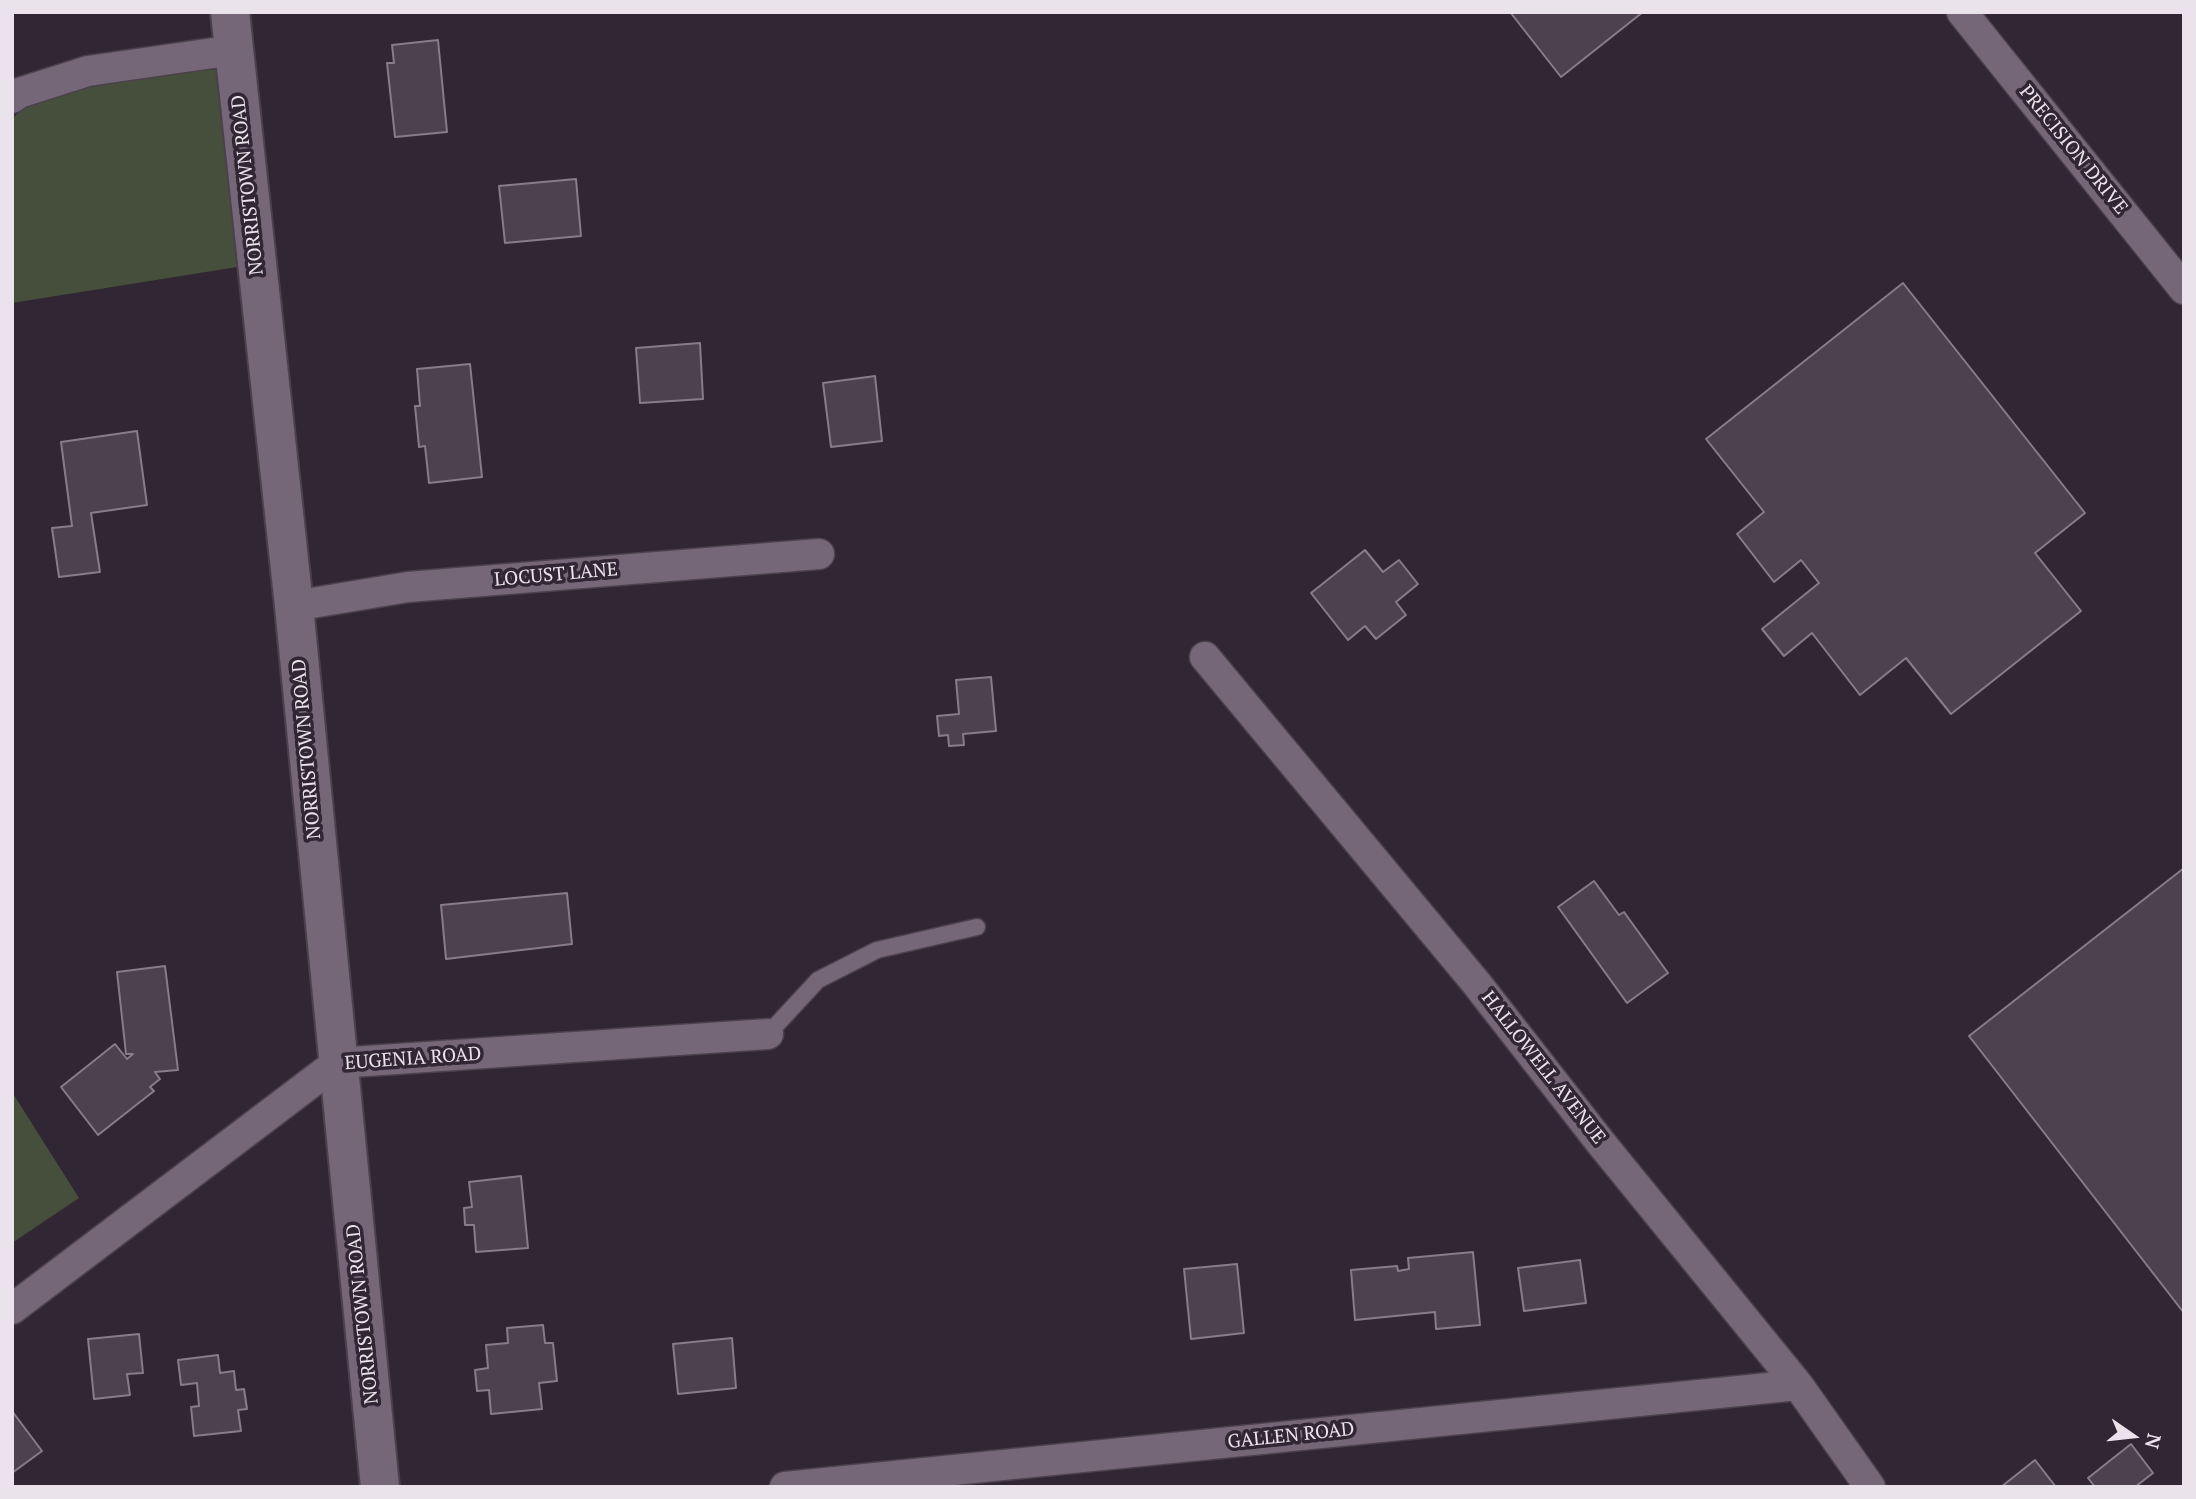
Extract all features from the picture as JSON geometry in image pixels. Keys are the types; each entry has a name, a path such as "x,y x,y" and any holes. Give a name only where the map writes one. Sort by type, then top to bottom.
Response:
{"main road":[{"name":"NORRISTOWN ROAD","path":"230,12 293,606 380,1487"}],"street":[{"name":"PRECISION DRIVE","path":"1962,12 2184,289"},
{"path":"12,98 19,93 88,71 234,50"},
{"name":"LOCUST LANE","path":"293,606 408,587 819,554"},
{"name":"HALLOWELL AVENUE","path":"1205,657 1477,984 1601,1143 1798,1385 1870,1487"},
{"name":"EUGENIA ROAD","path":"12,1309 337,1063 768,1034"},
{"name":"GALLEN ROAD","path":"785,1487 1798,1385"}],"lane":[{"path":"768,1034 818,980 877,950 977,927"}],"green space":[{"path":"236,68 256,264 12,303 12,118 60,80"},
{"path":"12,1092 79,1198 12,1243"}],"building":[{"path":"1510,12 1643,12 1561,77"},
{"path":"438,40 447,132 395,137 387,63 394,63 392,45"},
{"path":"576,179 581,236 505,243 499,186"},
{"path":"1903,283 2085,513 2035,553 2081,611 1951,714 1906,658 1860,695 1812,633 1784,656 1762,629 1819,583 1801,560 1774,582 1737,534 1764,512 1706,439"},
{"path":"700,343 703,399 640,403 636,348"},
{"path":"470,364 482,477 429,483 425,446 419,447 415,406 420,406 417,369"},
{"path":"875,376 882,441 831,447 823,383"},
{"path":"137,431 147,505 91,513 100,572 59,577 52,528 72,526 61,442"},
{"path":"1365,550 1383,572 1399,560 1418,584 1396,602 1406,615 1376,639 1365,626 1348,640 1311,593"},
{"path":"991,677 996,731 963,734 964,745 949,746 948,735 939,736 937,716 959,714 956,680"},
{"path":"2184,868 2184,1313 1969,1036"},
{"path":"1594,881 1619,915 1624,912 1668,973 1627,1003 1558,907"},
{"path":"567,893 572,944 446,959 441,905"},
{"path":"165,966 178,1070 155,1072 160,1079 150,1087 154,1091 98,1135 61,1087 115,1044 127,1059 133,1054 126,1054 117,972"},
{"path":"521,1176 528,1248 476,1252 474,1225 465,1225 464,1208 472,1207 469,1182"},
{"path":"1473,1252 1480,1325 1436,1329 1435,1312 1355,1320 1351,1270 1397,1266 1398,1271 1409,1269 1408,1258"},
{"path":"1580,1260 1586,1303 1524,1311 1518,1268"},
{"path":"1237,1264 1244,1333 1191,1339 1184,1269"},
{"path":"543,1325 545,1343 553,1343 557,1381 539,1383 542,1409 491,1414 489,1390 477,1391 475,1370 488,1368 486,1345 508,1343 507,1328"},
{"path":"139,1334 143,1373 127,1374 130,1395 94,1399 88,1339"},
{"path":"732,1338 736,1388 678,1394 673,1344"},
{"path":"218,1355 220,1373 234,1371 236,1390 244,1389 247,1409 238,1410 241,1431 194,1436 191,1407 199,1406 197,1383 181,1385 178,1360"},
{"path":"12,1411 42,1451 12,1473"},
{"path":"2131,1444 2153,1473 2135,1487 2095,1487 2088,1478"},
{"path":"2035,1460 2056,1487 2001,1487"}]}
